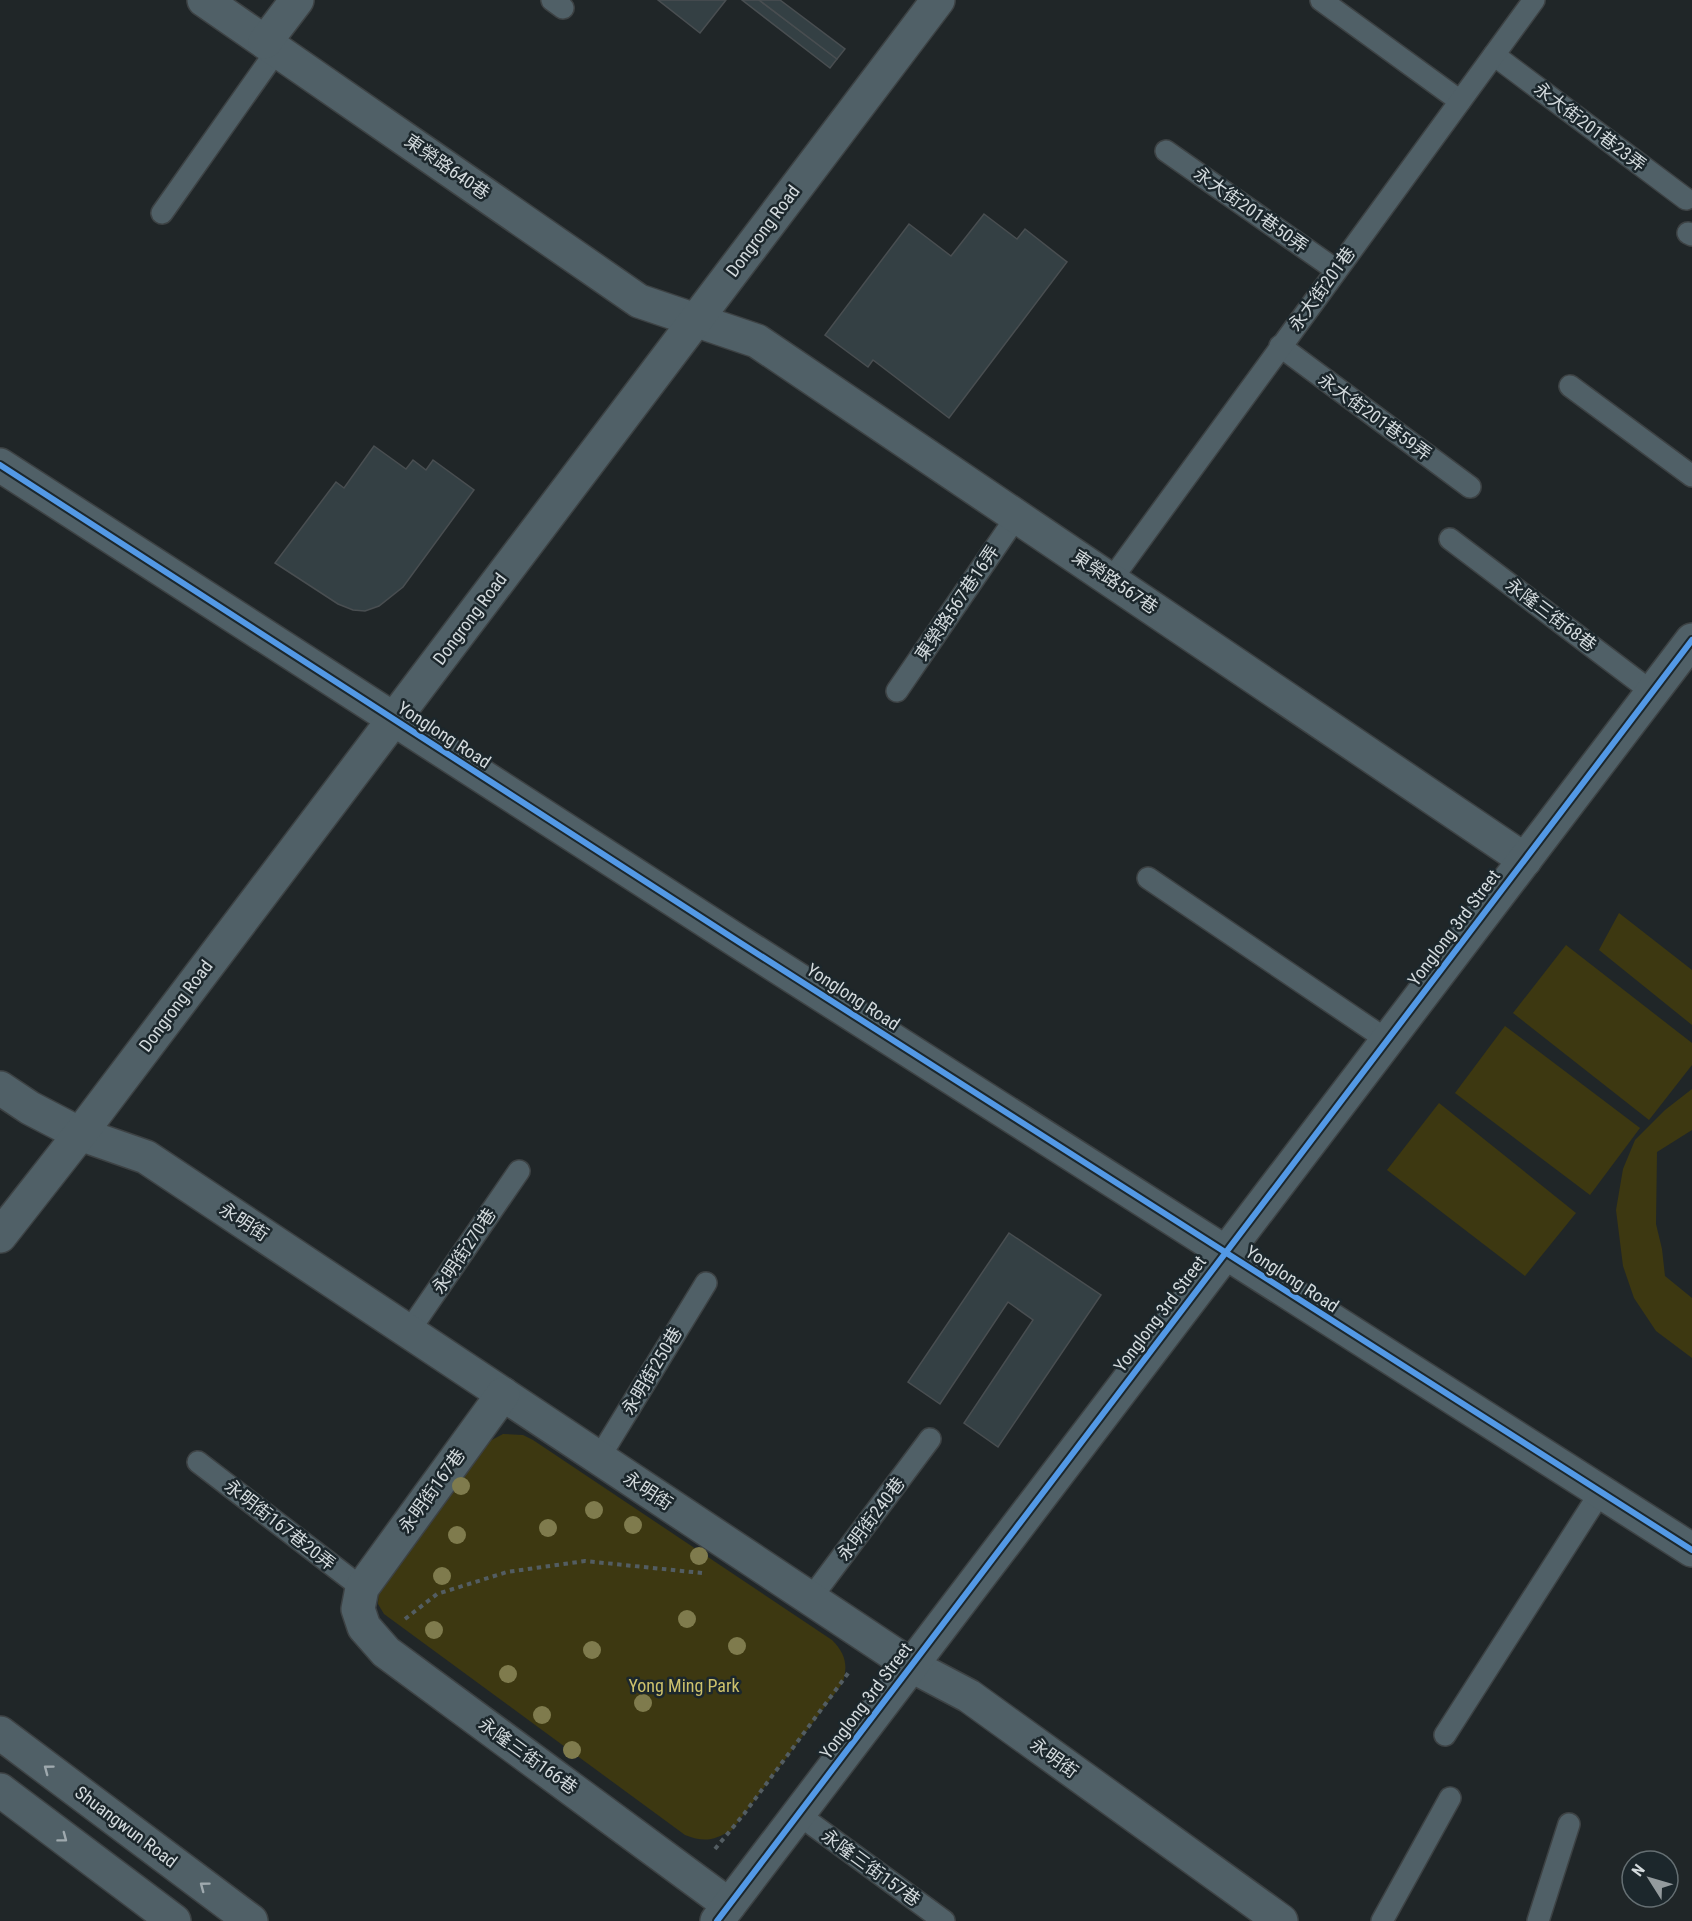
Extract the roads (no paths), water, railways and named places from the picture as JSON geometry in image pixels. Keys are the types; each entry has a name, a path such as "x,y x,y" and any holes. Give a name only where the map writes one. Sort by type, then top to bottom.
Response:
{"street":[{"name":"東榮路640巷","path":"204,0 639,301 697,320"},
{"path":"271,46 297,0"},
{"name":"Dongrong Road","path":"0,1236 80,1134 938,0"},
{"name":"東榮路567巷","path":"697,320 757,341 1525,860"},
{"name":"Yonglong Road","path":"0,465 1225,1254 1692,1550"},
{"name":"Yonglong 3rd Street","path":"724,1915 798,1814 1692,640"},
{"name":"永明街","path":"0,1088 30,1108 80,1134 146,1157 912,1666 969,1696 1281,1921"},
{"name":"永明街167巷","path":"362,1588 502,1394"},
{"name":"永隆三街166巷","path":"362,1588 358,1609 364,1627 386,1652 724,1915"},
{"name":"Shuangwun Road","path":"0,1733 251,1921"},
{"path":"0,1790 171,1920"}],"lane":[{"path":"1321,0 1460,101"},
{"name":"永大街201巷","path":"1111,580 1534,0"},
{"path":"162,213 271,46"},
{"name":"永大街201巷23弄","path":"1494,55 1686,200"},
{"name":"永大街201巷50弄","path":"1166,151 1336,270"},
{"name":"永大街201巷59弄","path":"1280,346 1470,487"},
{"path":"1570,386 1692,477"},
{"name":"東榮路567巷16弄","path":"897,691 1017,516"},
{"name":"永隆三街68巷","path":"1450,539 1652,692"},
{"path":"1148,878 1387,1040"},
{"name":"永明街270巷","path":"409,1331 519,1171"},
{"name":"永明街250巷","path":"599,1458 706,1283"},
{"name":"永明街240巷","path":"811,1598 930,1439"},
{"name":"永明街167巷20弄","path":"198,1462 362,1588"},
{"path":"1445,1735 1600,1493"},
{"path":"1382,1921 1450,1798"},
{"name":"永隆三街157巷","path":"798,1814 945,1921"},
{"path":"1538,1921 1569,1824"}],"park label":[{"name":"Yong Ming Park","path":"684,1686"}]}
